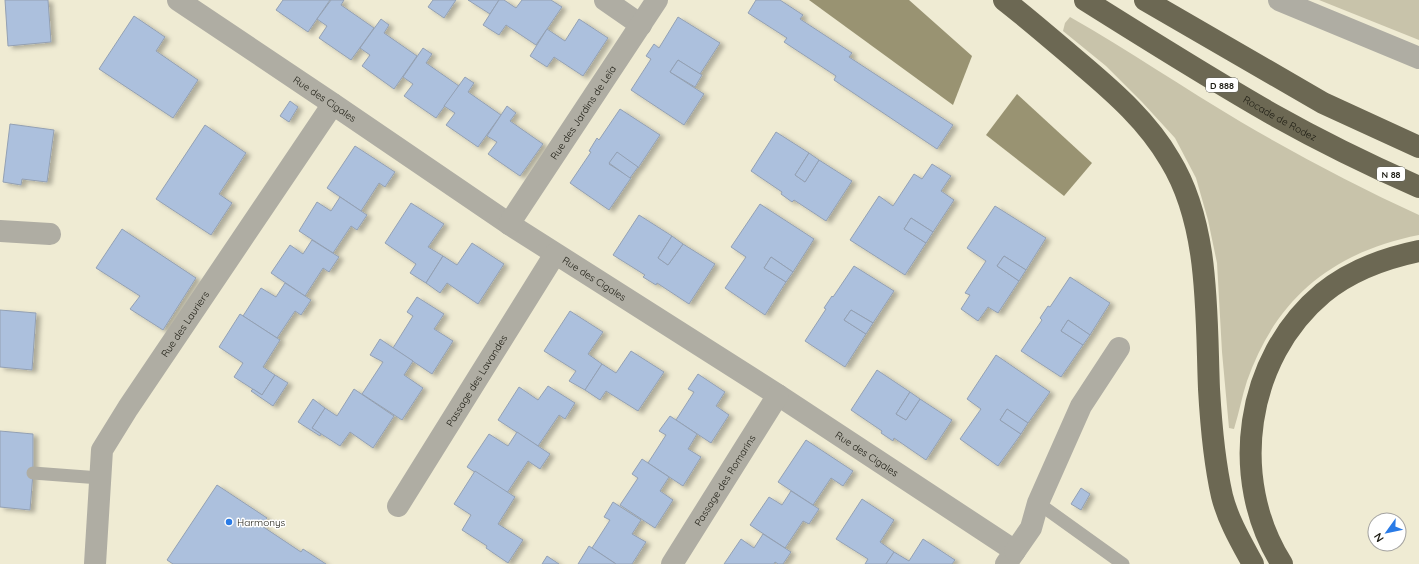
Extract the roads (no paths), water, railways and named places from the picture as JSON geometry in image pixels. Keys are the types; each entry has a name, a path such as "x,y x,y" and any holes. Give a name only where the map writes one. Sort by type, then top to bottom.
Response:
{"highway":[{"path":"1004,0 1071,55 1124,102 1146,125 1159,142 1171,161 1181,182 1188,200 1195,226 1205,284 1209,391 1218,475 1223,497 1233,527 1253,564"},
{"name":"Rocade de Rodez","path":"1085,0 1187,64 1273,115 1362,161 1419,188"},
{"path":"1145,0 1323,103 1419,147"},
{"path":"1282,564 1271,544 1258,507 1253,482 1250,439 1257,396 1275,351 1302,312 1323,293 1352,274 1373,264 1403,254 1419,251"}],"street":[{"name":"Rue des Cigales","path":"178,0 509,224 778,395 1010,557 1031,528 1038,503 1081,406 1119,348"},
{"path":"605,0 641,25"},
{"name":"Rue des Jardins de Leïa","path":"509,224 657,0"},
{"path":"1279,0 1419,58"},
{"name":"Rue des Lauriers","path":"95,564 102,450 333,104"},
{"path":"0,231 50,234"},
{"name":"Passage des Lavandes","path":"398,506 555,254"},
{"name":"Passage des Romarins","path":"672,564 778,395"}],"lane":[{"path":"33,473 100,478"},
{"path":"1038,503 1123,564"}],"place":[{"name":"Harmonys","path":"229,522"}]}
